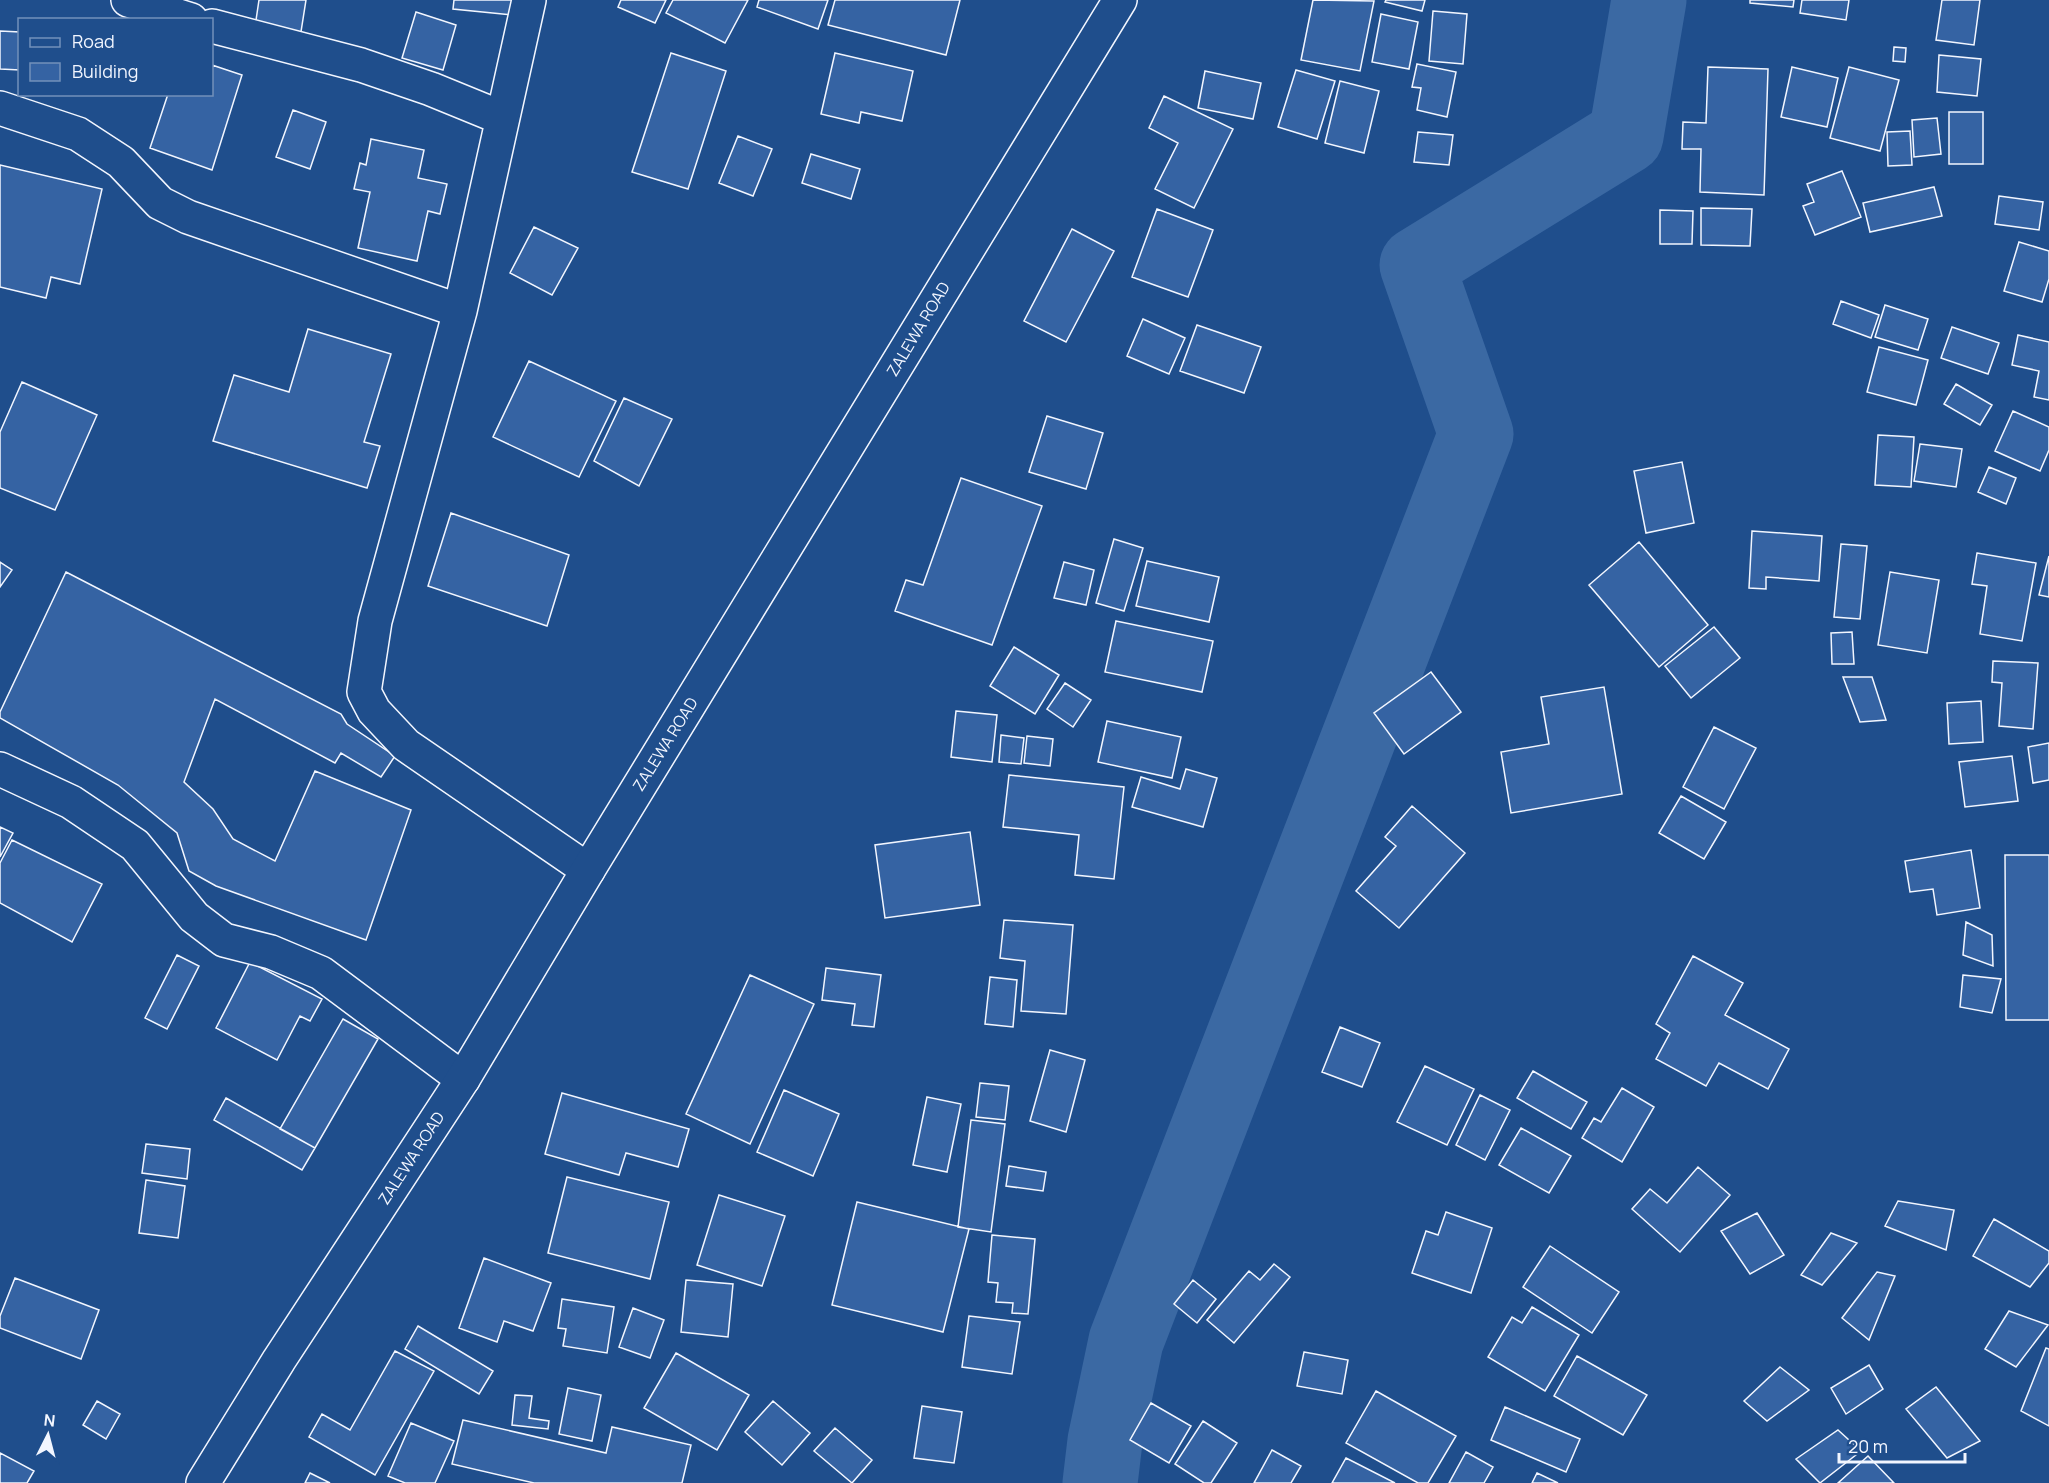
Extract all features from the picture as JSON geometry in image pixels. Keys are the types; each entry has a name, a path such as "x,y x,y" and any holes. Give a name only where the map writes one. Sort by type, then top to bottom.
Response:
{"main road":[{"path":"128,0 185,18"},
{"path":"529,0 460,311 375,621 364,692 374,711 406,745 588,870"},
{"name":"ZALEWA ROAD","path":"203,1483 279,1360 463,1079 588,870 1120,0"},
{"path":"213,26 361,65 431,89 502,118"},
{"path":"0,108 78,134 121,162 160,203 188,217 460,311"},
{"path":"0,769 71,802 135,845 194,917 224,940 271,952 321,973 463,1079"}],"building":[{"path":"259,0 306,0 300,38 255,27"},
{"path":"454,0 514,0 512,15 453,9"},
{"path":"621,0 666,0 655,23 618,7"},
{"path":"673,0 748,0 725,43 666,13"},
{"path":"759,0 828,0 818,29 757,7"},
{"path":"835,0 960,0 946,55 828,25"},
{"path":"1313,0 1374,1 1360,71 1301,60"},
{"path":"1386,0 1425,0 1422,11 1385,2"},
{"path":"1750,0 1794,0 1793,7 1750,3"},
{"path":"1802,0 1849,0 1846,20 1800,13"},
{"path":"1942,0 1980,0 1974,45 1936,40"},
{"path":"1433,11 1467,14 1463,64 1429,61"},
{"path":"416,12 456,25 443,70 402,58"},
{"path":"1381,14 1418,22 1409,69 1372,62"},
{"path":"0,31 18,32 18,70 0,69"},
{"path":"1894,47 1906,48 1905,62 1893,61"},
{"path":"671,53 726,71 688,189 632,172"},
{"path":"835,53 913,71 902,121 861,112 859,123 821,114"},
{"path":"1939,55 1981,59 1977,96 1937,92"},
{"path":"1417,64 1456,72 1447,117 1417,110 1421,88 1412,87"},
{"path":"213,65 242,75 212,170 150,148 167,96 213,96"},
{"path":"1708,67 1768,69 1764,195 1700,192 1701,149 1682,149 1683,122 1706,123"},
{"path":"1792,67 1838,78 1827,127 1781,117"},
{"path":"1849,67 1899,80 1880,151 1830,138"},
{"path":"1296,70 1335,81 1317,139 1278,127"},
{"path":"1205,71 1261,83 1253,119 1198,108"},
{"path":"1340,81 1379,91 1364,153 1325,143"},
{"path":"1164,96 1233,129 1194,208 1155,189 1178,143 1149,128"},
{"path":"293,110 326,122 310,169 276,157"},
{"path":"1949,112 1983,112 1983,164 1949,164"},
{"path":"1937,118 1941,154 1914,157 1912,120"},
{"path":"1910,131 1912,165 1888,166 1887,132"},
{"path":"1418,132 1453,135 1449,165 1414,162"},
{"path":"738,136 772,149 753,196 719,183"},
{"path":"371,139 424,150 418,178 447,184 440,214 428,211 417,261 358,248 370,192 354,189 360,163 366,165"},
{"path":"811,154 860,169 851,199 802,183"},
{"path":"0,165 102,189 80,284 51,277 46,298 0,287"},
{"path":"1842,171 1861,217 1815,235 1803,206 1814,202 1807,184"},
{"path":"1934,187 1942,216 1870,232 1863,203"},
{"path":"1999,196 2043,202 2039,230 1995,224"},
{"path":"1701,208 1752,209 1750,246 1701,245"},
{"path":"1157,209 1213,230 1188,297 1132,277"},
{"path":"1660,210 1693,211 1692,244 1660,244"},
{"path":"534,227 578,248 552,295 510,273"},
{"path":"1072,229 1114,251 1066,342 1024,321"},
{"path":"2019,242 2049,251 2049,279 2042,302 2004,291"},
{"path":"1841,301 1879,315 1871,338 1833,324"},
{"path":"1885,305 1928,319 1918,350 1875,337"},
{"path":"1143,319 1185,338 1169,374 1127,356"},
{"path":"1197,325 1261,347 1244,393 1180,371"},
{"path":"1952,327 1999,343 1988,374 1941,358"},
{"path":"308,329 391,354 364,442 380,446 367,488 213,441 234,375 289,392"},
{"path":"2018,335 2049,342 2049,400 2034,397 2039,371 2012,365"},
{"path":"1879,347 1928,360 1916,405 1867,392"},
{"path":"529,361 616,401 579,477 493,437"},
{"path":"22,382 97,415 55,510 0,488 0,432"},
{"path":"1956,384 1992,405 1980,425 1944,404"},
{"path":"624,398 672,419 639,486 594,461"},
{"path":"2013,411 2049,427 2049,450 2040,471 1995,451"},
{"path":"1047,416 1103,433 1086,489 1029,472"},
{"path":"1878,435 1914,437 1911,487 1875,485"},
{"path":"1920,444 1962,449 1956,487 1914,481"},
{"path":"1682,462 1694,523 1646,533 1634,471"},
{"path":"1989,467 2016,478 2006,504 1978,492"},
{"path":"961,478 1042,506 992,645 895,611 906,580 923,585"},
{"path":"451,513 569,555 547,626 428,586"},
{"path":"1752,531 1822,536 1819,581 1766,577 1766,589 1749,588"},
{"path":"1114,539 1143,548 1124,611 1096,603"},
{"path":"1639,542 1708,625 1659,667 1589,585"},
{"path":"1841,544 1867,546 1860,619 1834,617"},
{"path":"1977,553 2036,563 2022,641 1980,634 1987,586 1972,584"},
{"path":"2049,556 2049,597 2039,595"},
{"path":"1147,561 1219,577 1209,622 1136,606"},
{"path":"0,562 12,570 0,587"},
{"path":"1064,562 1094,570 1086,605 1054,598"},
{"path":"66,572 341,714 347,724 395,756 381,777 341,753 335,763 215,699 184,782 213,809 233,839 275,861 315,771 411,810 366,940 216,886 189,871 177,833 118,785 0,718 0,712"},
{"path":"1890,572 1939,580 1927,653 1878,645"},
{"path":"1116,621 1213,641 1202,692 1105,672"},
{"path":"1714,627 1740,658 1691,698 1665,666"},
{"path":"1852,632 1854,664 1832,664 1831,633"},
{"path":"1014,647 1059,675 1035,714 990,686"},
{"path":"1993,661 2038,663 2033,729 1999,726 2002,683 1992,682"},
{"path":"1431,672 1461,712 1404,754 1374,713"},
{"path":"1843,677 1872,677 1886,720 1860,722"},
{"path":"1065,683 1091,700 1073,727 1047,709"},
{"path":"1604,687 1622,794 1511,813 1501,752 1549,744 1541,697"},
{"path":"1981,701 1983,742 1949,744 1947,703"},
{"path":"956,711 997,715 992,762 951,757"},
{"path":"1107,721 1181,737 1172,778 1098,762"},
{"path":"1714,727 1756,748 1724,809 1683,787"},
{"path":"1001,735 1024,738 1021,764 999,762"},
{"path":"1027,736 1053,739 1050,766 1024,763"},
{"path":"2049,743 2049,780 2033,783 2028,747"},
{"path":"2012,756 2018,801 1965,807 1959,762"},
{"path":"1186,769 1217,778 1203,827 1132,807 1141,777 1180,789"},
{"path":"1009,775 1124,787 1114,879 1075,875 1079,835 1003,827"},
{"path":"1681,796 1726,822 1704,859 1659,833"},
{"path":"1412,806 1465,853 1399,928 1356,891 1396,846 1385,837"},
{"path":"0,827 13,833 0,857"},
{"path":"970,832 980,905 885,918 875,845"},
{"path":"12,840 102,884 72,942 0,903 0,863"},
{"path":"1971,850 1980,908 1937,915 1933,889 1910,892 1905,861"},
{"path":"2005,855 2049,855 2049,1020 2006,1020"},
{"path":"1004,920 1073,925 1066,1014 1021,1011 1025,961 1000,958"},
{"path":"1966,922 1992,935 1993,966 1963,955"},
{"path":"177,955 199,966 167,1029 145,1018"},
{"path":"1693,956 1743,983 1725,1015 1789,1049 1768,1089 1719,1063 1706,1086 1656,1059 1670,1033 1656,1024"},
{"path":"250,962 322,999 310,1021 300,1016 277,1060 216,1028"},
{"path":"826,968 881,975 874,1027 852,1025 855,1004 822,1000"},
{"path":"750,975 814,1004 750,1144 686,1114"},
{"path":"1963,975 2001,979 1992,1013 1960,1007"},
{"path":"990,977 1017,980 1013,1027 985,1024"},
{"path":"343,1019 378,1039 315,1148 280,1129"},
{"path":"1340,1027 1380,1043 1362,1087 1322,1072"},
{"path":"1050,1050 1085,1060 1066,1132 1030,1121"},
{"path":"1425,1066 1474,1089 1447,1145 1397,1122"},
{"path":"1533,1071 1587,1102 1571,1129 1517,1098"},
{"path":"980,1083 1009,1086 1005,1120 976,1117"},
{"path":"1622,1088 1654,1107 1622,1162 1582,1138 1594,1118 1601,1122"},
{"path":"784,1090 839,1114 813,1176 757,1152"},
{"path":"562,1093 689,1129 678,1167 626,1153 619,1175 545,1154"},
{"path":"1480,1095 1510,1110 1485,1160 1456,1145"},
{"path":"927,1097 961,1104 947,1172 913,1165"},
{"path":"226,1098 315,1148 302,1170 214,1120"},
{"path":"971,1120 1005,1124 991,1232 958,1227"},
{"path":"1521,1128 1571,1156 1549,1193 1499,1165"},
{"path":"146,1144 190,1149 187,1179 142,1173"},
{"path":"1009,1166 1046,1172 1043,1191 1006,1186"},
{"path":"1698,1167 1730,1195 1680,1252 1632,1209 1650,1189 1667,1203"},
{"path":"567,1177 669,1202 650,1279 548,1253"},
{"path":"146,1180 185,1186 178,1238 139,1233"},
{"path":"719,1195 785,1216 762,1286 697,1265"},
{"path":"1898,1201 1954,1210 1946,1250 1885,1226"},
{"path":"857,1202 969,1229 943,1332 832,1305"},
{"path":"1446,1212 1492,1228 1471,1293 1412,1273 1426,1231 1438,1235"},
{"path":"1757,1213 1784,1255 1750,1274 1721,1231"},
{"path":"1994,1219 2049,1251 2049,1263 2030,1287 1973,1256"},
{"path":"1831,1233 1857,1243 1822,1285 1801,1275"},
{"path":"992,1235 1035,1239 1028,1314 1012,1313 1013,1303 996,1302 998,1283 988,1282"},
{"path":"1550,1246 1619,1292 1592,1333 1523,1287"},
{"path":"484,1258 551,1283 533,1331 504,1321 497,1342 459,1328"},
{"path":"1274,1264 1290,1277 1234,1343 1207,1320 1249,1271 1260,1280"},
{"path":"1877,1272 1895,1276 1869,1340 1842,1318"},
{"path":"15,1278 99,1310 81,1359 0,1328 0,1316"},
{"path":"686,1280 733,1284 728,1337 681,1332"},
{"path":"1193,1280 1216,1299 1197,1323 1174,1304"},
{"path":"562,1299 614,1307 607,1353 563,1346 566,1329 558,1328"},
{"path":"1532,1307 1579,1335 1545,1391 1488,1357 1512,1317 1522,1323"},
{"path":"633,1308 664,1320 650,1358 619,1347"},
{"path":"2009,1311 2048,1325 2016,1367 1985,1349"},
{"path":"969,1316 1020,1322 1012,1374 962,1367"},
{"path":"418,1326 493,1371 479,1394 405,1349"},
{"path":"2046,1348 2049,1349 2049,1426 2021,1411"},
{"path":"395,1351 434,1371 375,1475 309,1437 322,1414 350,1430"},
{"path":"1304,1352 1348,1360 1342,1394 1297,1386"},
{"path":"676,1353 749,1395 717,1450 644,1408"},
{"path":"1577,1356 1647,1395 1623,1435 1554,1396"},
{"path":"1869,1365 1883,1389 1846,1414 1831,1388"},
{"path":"1780,1367 1809,1390 1767,1421 1744,1401"},
{"path":"1936,1387 1980,1441 1947,1458 1906,1409"},
{"path":"568,1388 601,1395 592,1441 559,1434"},
{"path":"1376,1391 1456,1436 1428,1483 1418,1483 1346,1443"},
{"path":"515,1395 532,1396 529,1418 549,1421 548,1429 512,1425"},
{"path":"97,1401 120,1414 106,1439 83,1425"},
{"path":"773,1401 810,1433 782,1465 745,1432"},
{"path":"1151,1403 1191,1426 1169,1463 1130,1440"},
{"path":"922,1406 962,1412 954,1463 914,1458"},
{"path":"1505,1407 1580,1439 1566,1472 1491,1440"},
{"path":"463,1420 606,1453 612,1427 691,1445 682,1483 534,1483 452,1464"},
{"path":"1203,1421 1237,1443 1211,1483 1204,1483 1175,1464"},
{"path":"411,1423 454,1441 435,1483 405,1483 388,1476"},
{"path":"835,1428 872,1460 852,1483 814,1451"},
{"path":"1838,1430 1861,1451 1820,1483 1796,1459"},
{"path":"1272,1450 1301,1466 1291,1483 1254,1483"},
{"path":"1466,1452 1493,1467 1484,1483 1449,1483"},
{"path":"0,1453 34,1471 27,1483 0,1483"},
{"path":"1868,1456 1894,1483 1838,1483"},
{"path":"1346,1458 1395,1483 1332,1483"},
{"path":"310,1473 330,1483 305,1483"},
{"path":"1537,1473 1558,1483 1532,1483"}],"waterway":[{"path":"1100,1483 1105,1441 1126,1341 1476,434 1417,265 1626,136 1649,0"}]}
